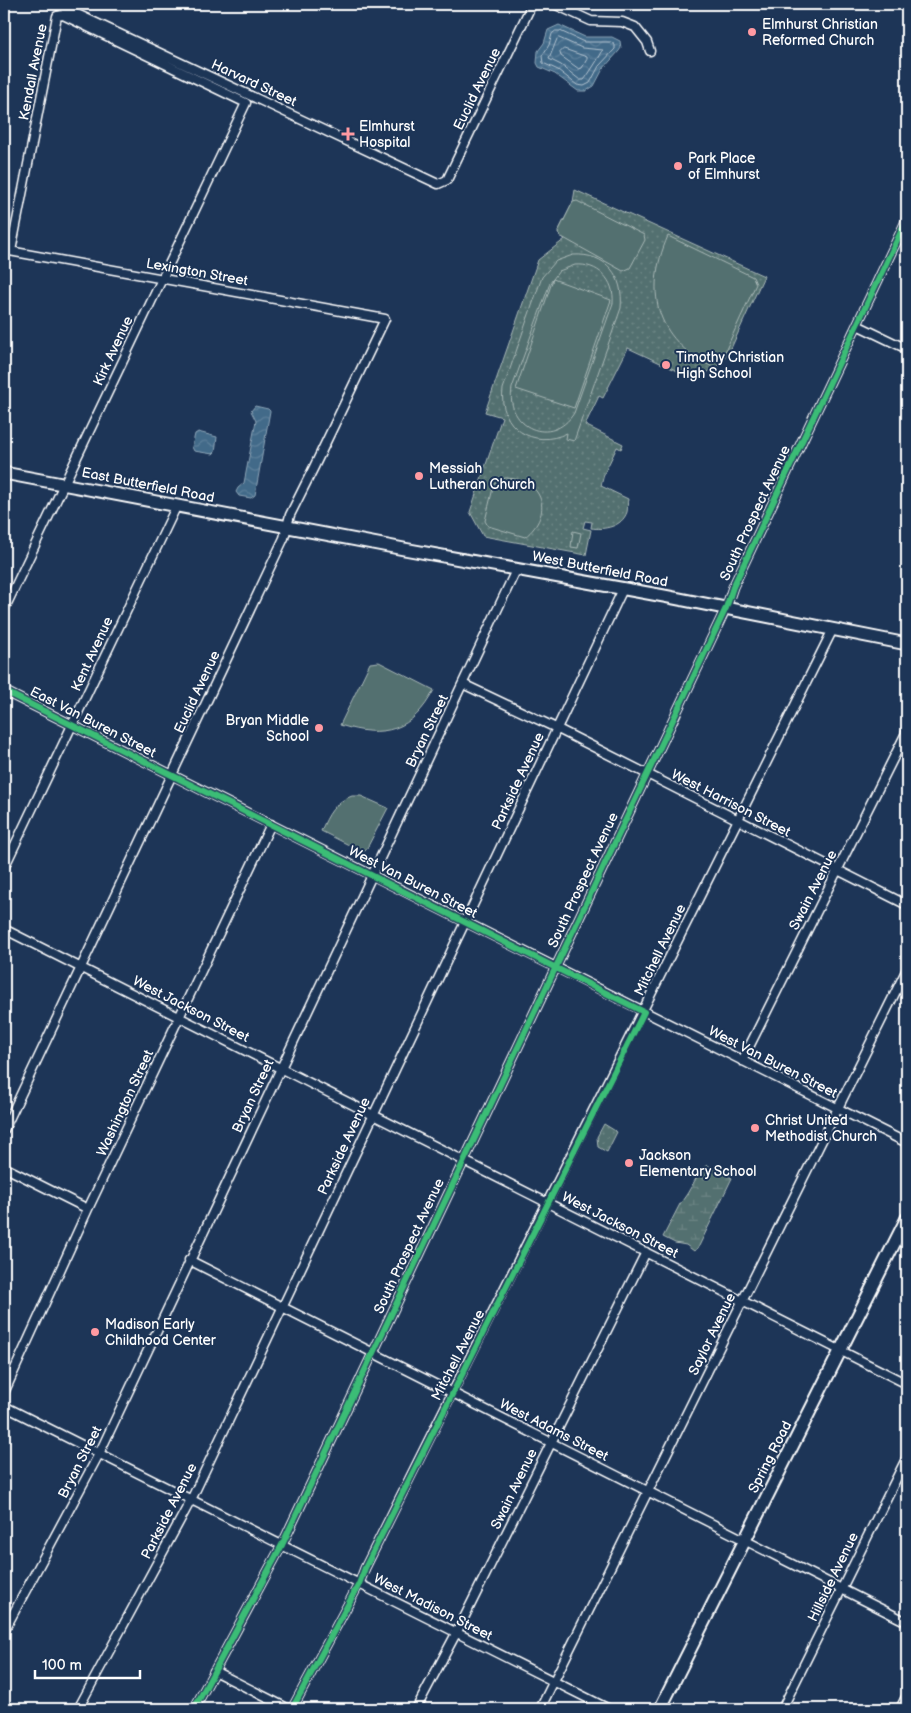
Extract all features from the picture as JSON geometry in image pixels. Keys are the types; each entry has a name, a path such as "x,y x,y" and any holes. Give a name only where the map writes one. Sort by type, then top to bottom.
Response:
{"main road":[{"name":"East Butterfield Road","path":"4,473 286,527"},
{"name":"West Butterfield Road","path":"286,527 517,568 907,644"},
{"name":"Spring Road","path":"660,1709 907,1218"}],"street":[{"name":"Harvard Street","path":"56,4 432,182 438,184 442,182"},
{"name":"Euclid Avenue","path":"442,182 447,180 532,4"},
{"path":"554,4 591,21 622,22 635,27 647,42 650,51"},
{"name":"Harvard Street","path":"57,16 63,15 246,103"},
{"name":"Kendall Avenue","path":"7,250 57,16"},
{"name":"Kirk Avenue","path":"4,610 246,103"},
{"name":"South Prospect Avenue","path":"194,1709 282,1545 726,608 733,587 907,219"},
{"name":"Lexington Street","path":"7,250 385,319"},
{"name":"Euclid Avenue","path":"4,1130 284,538 290,515 385,319"},
{"path":"857,325 907,349"},
{"name":"Kent Avenue","path":"4,868 177,505"},
{"name":"Bryan Street","path":"4,1631 100,1454 280,1068 517,568"},
{"name":"Parkside Avenue","path":"78,1709 191,1500 623,589"},
{"name":"Mitchell Avenue","path":"290,1709 359,1584 365,1568 644,1012 737,820 833,629"},
{"name":"West Harrison Street","path":"463,684 556,728 907,905"},
{"name":"East Van Buren Street","path":"4,691 172,775"},
{"name":"Swain Avenue","path":"742,1061 907,731"},
{"name":"West Van Buren Street","path":"172,775 907,1143"},
{"name":"Washington Street","path":"4,1393 88,1209 272,824"},
{"name":"West Jackson Street","path":"4,929 841,1349 907,1384"},
{"name":"Saylor Avenue","path":"540,1709 839,1110 907,969"},
{"path":"4,1167 88,1209"},
{"name":"Swain Avenue","path":"416,1709 457,1633 646,1252"},
{"name":"West Adams Street","path":"190,1260 907,1622"},
{"name":"West Madison Street","path":"4,1406 609,1709"},
{"name":"Hillside Avenue","path":"782,1709 907,1457"},
{"path":"214,1671 290,1709"},
{"path":"900,1709 907,1695"}],"green space":[{"path":"575,190 764,276 728,355 701,378 686,371 684,374 628,348 603,398 599,396 585,425 623,444 621,449 617,447 604,474 601,486 628,499 627,512 621,521 607,528 591,528 592,522 585,521 583,528 591,530 586,555 483,536 470,512 502,417 485,412 538,260 565,239 558,232 573,202"},
{"path":"577,201 644,235 645,240 630,268 623,271 560,236 558,232 573,202"},
{"path":"668,236 753,277 756,284 717,369 681,346 669,331 661,315 657,297 656,278 660,258"},
{"path":"573,255 585,255 604,262 616,277 620,286 621,296 621,308 574,441 566,439 567,433 554,438 542,439 530,437 520,432 506,414 503,402 503,389 542,277 556,261","holes":["575,265 583,265 598,270 608,280 613,295 613,303 574,413 565,424 554,429 543,431 532,429 523,423 516,414 512,402 512,388 550,283 559,271"]},
{"path":"553,279 611,300 574,408 516,389"},
{"path":"505,478 529,484 536,491 540,499 542,508 540,518 525,537 488,526 485,521 494,484"},
{"path":"573,531 581,533 578,548 571,547"},
{"path":"379,662 434,690 426,704 406,723 383,731 370,731 340,725 370,663"},
{"path":"352,796 361,796 388,808 366,850 363,852 321,831 329,814 336,805"},
{"path":"604,1124 617,1132 607,1152 598,1147 597,1137"},
{"path":"707,1165 732,1178 698,1248 694,1251 686,1245 675,1243 663,1237 680,1204 701,1170"}],"water":[{"path":"559,25 585,37 612,37 620,41 621,48 619,51 603,69 594,86 586,91 578,91 555,74 539,67 537,63 538,51 544,43 548,30"},
{"path":"255,406 270,411 255,495 251,498 239,496 236,492 244,483 256,421 251,411"},
{"path":"198,432 217,437 213,454 194,451 192,447 195,434"}],"cycle path":[{"path":"194,1709 282,1545 726,608 733,587 907,219"},
{"path":"4,691 644,1012 365,1568 359,1584 292,1709"}],"place":[{"name":"Elmhurst Christian Reformed Church","path":"752,32"},
{"name":"Elmhurst Hospital","path":"348,134"},
{"name":"Park Place of Elmhurst","path":"678,166"},
{"name":"Timothy Christian High School","path":"666,365"},
{"name":"Messiah Lutheran Church","path":"419,476"},
{"name":"Bryan Middle School","path":"319,728"},
{"name":"Christ United Methodist Church","path":"755,1128"},
{"name":"Jackson Elementary School","path":"629,1163"},
{"name":"Madison Early Childhood Center","path":"95,1332"}]}
